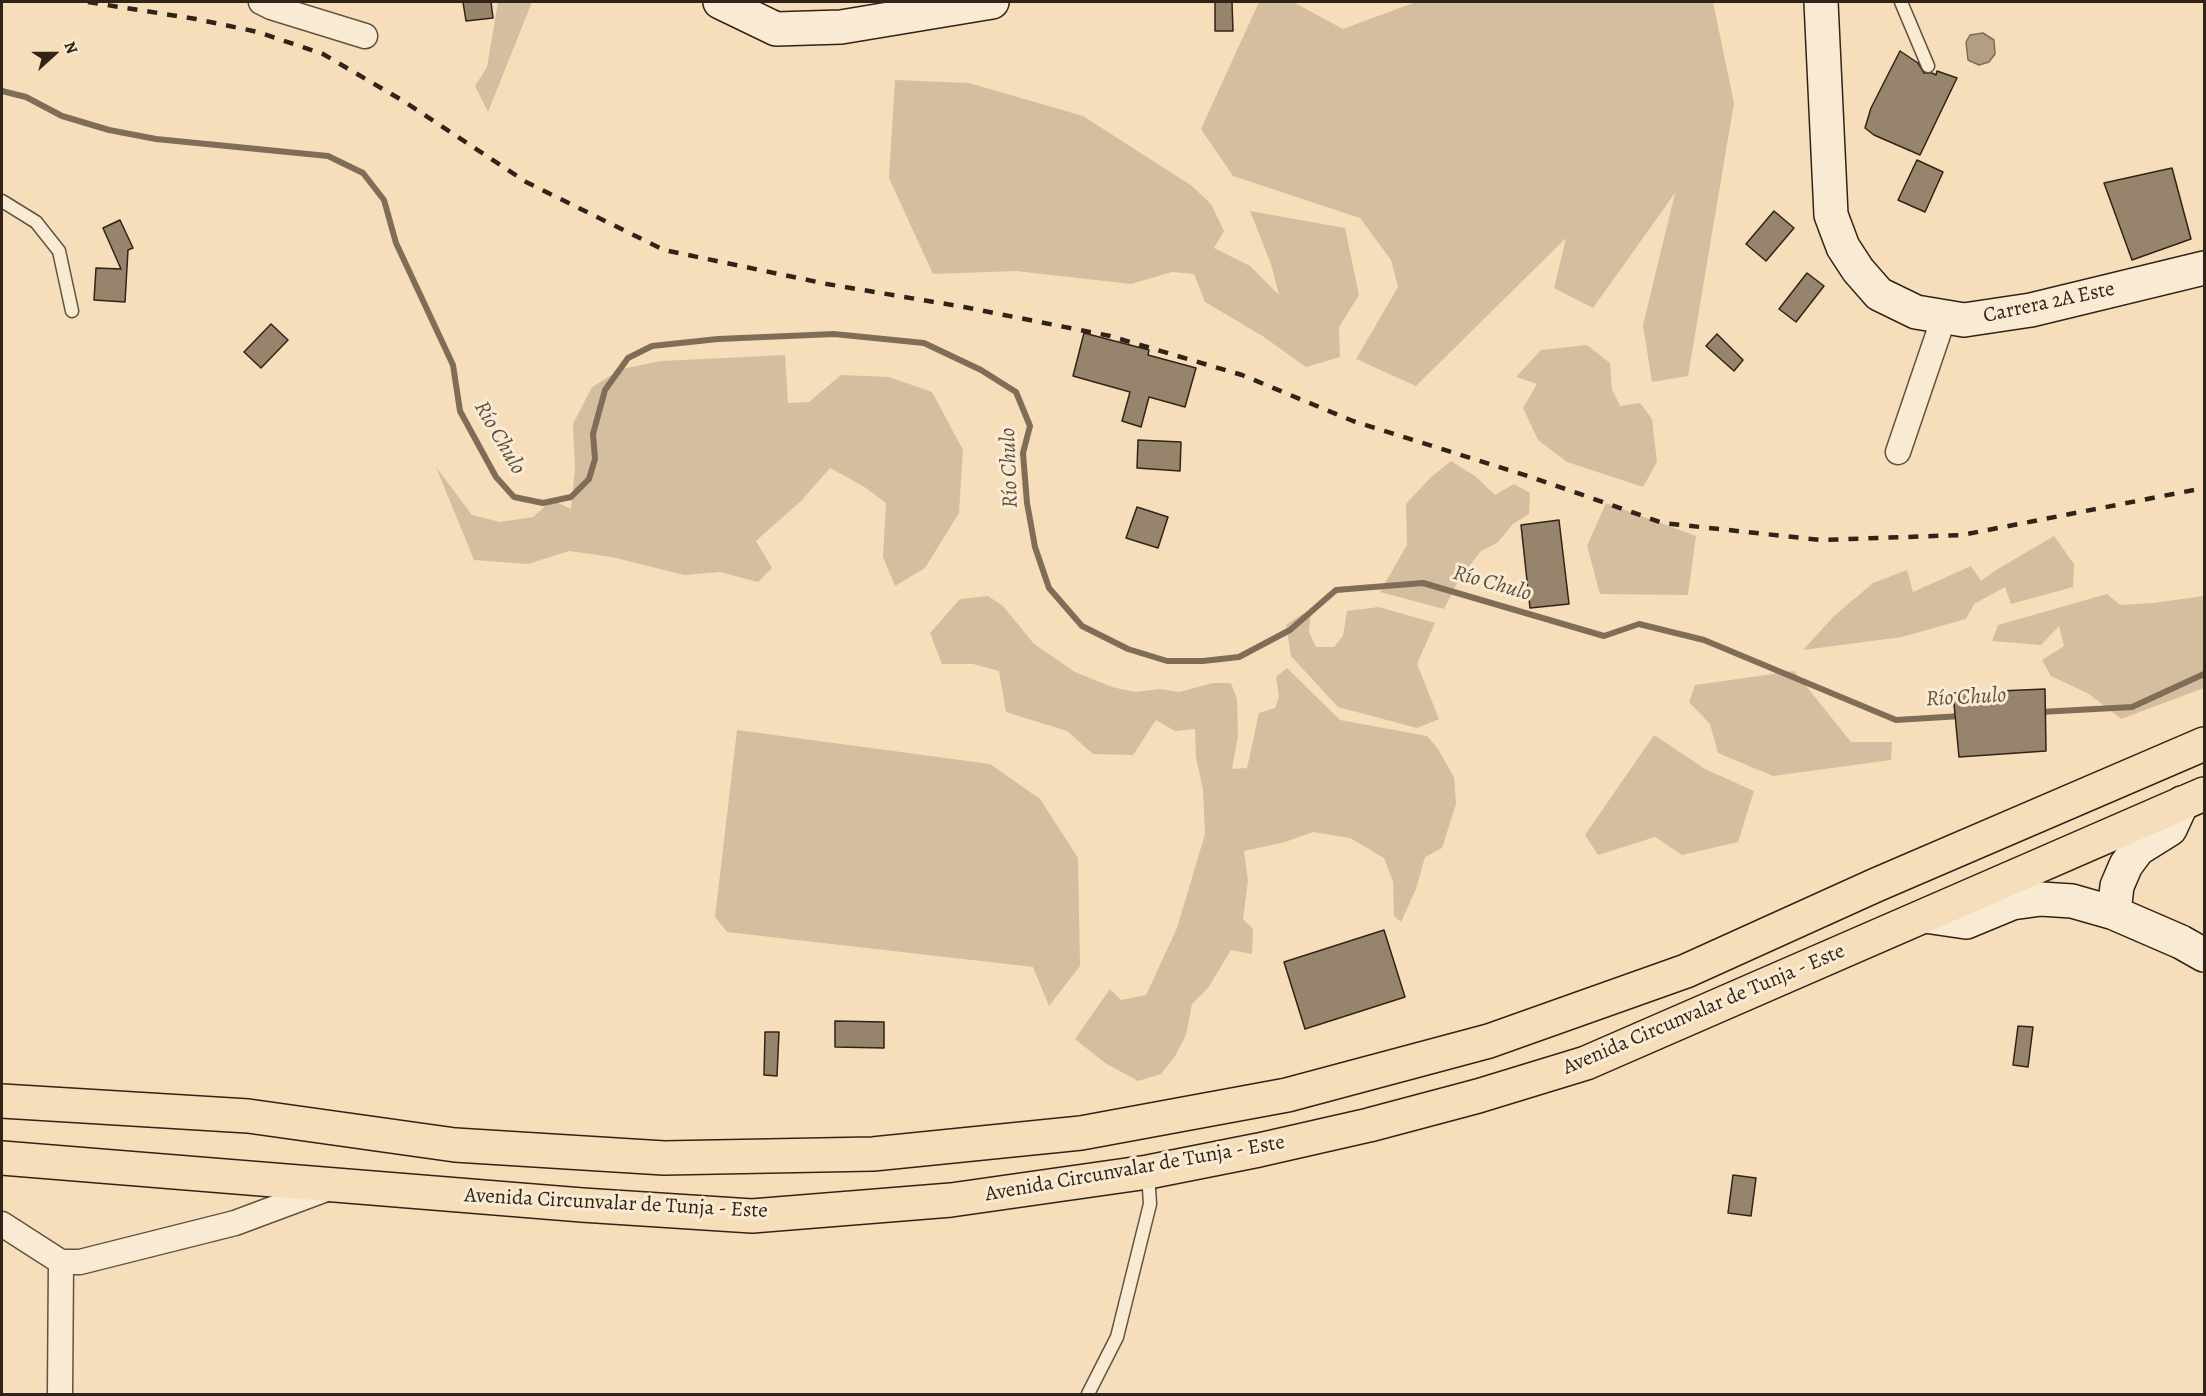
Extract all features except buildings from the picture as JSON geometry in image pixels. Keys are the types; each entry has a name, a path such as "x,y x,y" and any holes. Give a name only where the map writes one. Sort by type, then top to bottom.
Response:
{"highway":[{"name":"Avenida Circunvalar de Tunja - Este","path":"2,1101 248,1116 455,1145 664,1158 873,1154 1081,1133 1287,1095 1489,1041 1686,971 1876,885 2205,744"},
{"name":"Avenida Circunvalar de Tunja - Este","path":"2,1158 752,1216 951,1200 1148,1172 1369,1125 1478,1096 1586,1063 2193,799"}],"street":[{"path":"261,2 365,36"},
{"path":"720,2 776,29 841,27 937,6 992,2"},
{"name":"Carrera 2A Este","path":"1821,2 1831,216 1848,255 1879,294 1916,312 1964,320 2031,310 2205,268"},
{"path":"1898,452 1944,316"},
{"path":"2114,913 2117,886 2126,865 2138,849 2170,828 2193,799"},
{"path":"1925,916 1966,922 2012,903 2042,899 2072,901 2114,913 2205,955"},
{"path":"2,1224 61,1262 80,1262 235,1223 337,1185"},
{"path":"60,1395 61,1262"}],"lane":[{"path":"1901,2 1928,66"},
{"path":"2,201 36,222 60,251 72,311"},
{"path":"1088,1395 1117,1337 1150,1204 1148,1172"}],"shaded area":[{"path":"498,2 532,2 488,112 475,86 487,67"},
{"path":"1259,2 1293,2 1343,29 1416,2 1713,2 1734,103 1688,376 1652,382 1643,325 1675,193 1593,308 1554,288 1566,238 1416,386 1356,359 1398,287 1391,260 1360,218 1233,176 1201,129"},
{"path":"1983,33 1994,40 1995,54 1989,62 1979,65 1968,60 1966,42 1970,35"},
{"path":"895,80 969,83 1083,116 1192,186 1211,204 1224,231 1214,248 1250,266 1279,295 1271,264 1250,211 1345,228 1359,295 1339,327 1340,357 1306,367 1264,337 1205,302 1194,274 1172,272 1131,284 1016,271 933,274 889,178"},
{"path":"1587,345 1610,363 1612,389 1620,406 1640,403 1652,419 1657,462 1643,487 1567,462 1538,440 1523,408 1537,384 1516,377 1541,350"},
{"path":"785,355 788,403 809,402 841,375 889,377 932,392 963,450 959,513 925,568 895,586 883,557 886,503 863,486 830,468 802,500 756,541 772,568 758,582 720,572 684,575 612,557 569,551 528,564 474,560 436,467 472,515 500,522 533,517 552,500 571,509 575,468 573,424 592,387 622,369 661,361"},
{"path":"1451,461 1475,476 1495,495 1514,484 1530,493 1529,514 1513,524 1497,543 1481,551 1459,579 1444,609 1380,592 1407,545 1406,504 1431,477"},
{"path":"1606,503 1696,536 1688,595 1600,594 1587,546"},
{"path":"2054,536 2074,564 2073,587 2011,604 2005,587 1974,604 1966,619 1902,637 1803,650 1834,616 1873,583 1907,570 1913,592 1971,566 1981,581"},
{"path":"2107,594 2120,605 2204,596 2204,688 2121,719 2089,694 2051,676 2042,660 2064,646 2059,626 2041,645 1992,641 1998,625"},
{"path":"988,596 1003,606 1034,644 1075,672 1112,687 1135,692 1160,689 1179,692 1213,683 1231,683 1237,699 1238,736 1232,769 1247,768 1259,713 1275,708 1279,696 1276,677 1287,668 1340,720 1427,736 1438,749 1454,777 1456,804 1442,848 1425,857 1416,889 1401,922 1394,916 1393,882 1384,858 1350,838 1313,832 1285,842 1244,851 1248,881 1243,919 1253,929 1252,954 1231,950 1208,988 1192,1004 1186,1035 1175,1056 1161,1074 1138,1081 1105,1063 1075,1039 1110,989 1121,1000 1146,995 1177,928 1205,834 1203,790 1196,757 1195,729 1175,731 1156,720 1133,755 1093,754 1067,731 1006,712 999,671 973,664 942,664 930,633 960,599"},
{"path":"1379,607 1435,623 1417,664 1439,719 1417,728 1338,707 1291,656 1286,625 1302,614 1311,612 1309,632 1316,647 1334,647 1343,636 1347,611"},
{"path":"1794,671 1851,742 1892,742 1891,760 1773,776 1718,753 1710,724 1689,702 1695,685"},
{"path":"737,730 990,764 1040,799 1078,858 1080,966 1049,1006 1033,967 727,932 715,917"},
{"path":"1654,735 1705,769 1754,791 1738,842 1682,855 1655,837 1598,855 1585,835"}],"waterway":[{"name":"Río Chulo","path":"2,91 26,97 62,116 109,130 156,139 328,156 363,173 384,200 396,243 453,365 460,411 496,477 514,497 543,503 571,497 589,479 595,459 593,434 605,390 628,358 652,346 718,339 834,334 924,343 981,370 1016,392 1030,426 1023,453 1027,503 1035,547 1049,588 1082,626 1128,649 1167,661 1203,661 1239,657 1290,630 1336,590 1423,583 1604,636 1639,624 1704,640 1896,720 1961,716"},
{"name":"Río Chulo","path":"2040,712 2132,707 2204,674"}],"railway":[{"path":"88,2 196,19 258,32 323,54 405,102 526,182 664,250 827,284 964,307 1110,336 1242,375 1353,421 1528,476 1663,523 1821,540 1962,535 2204,488"}]}
